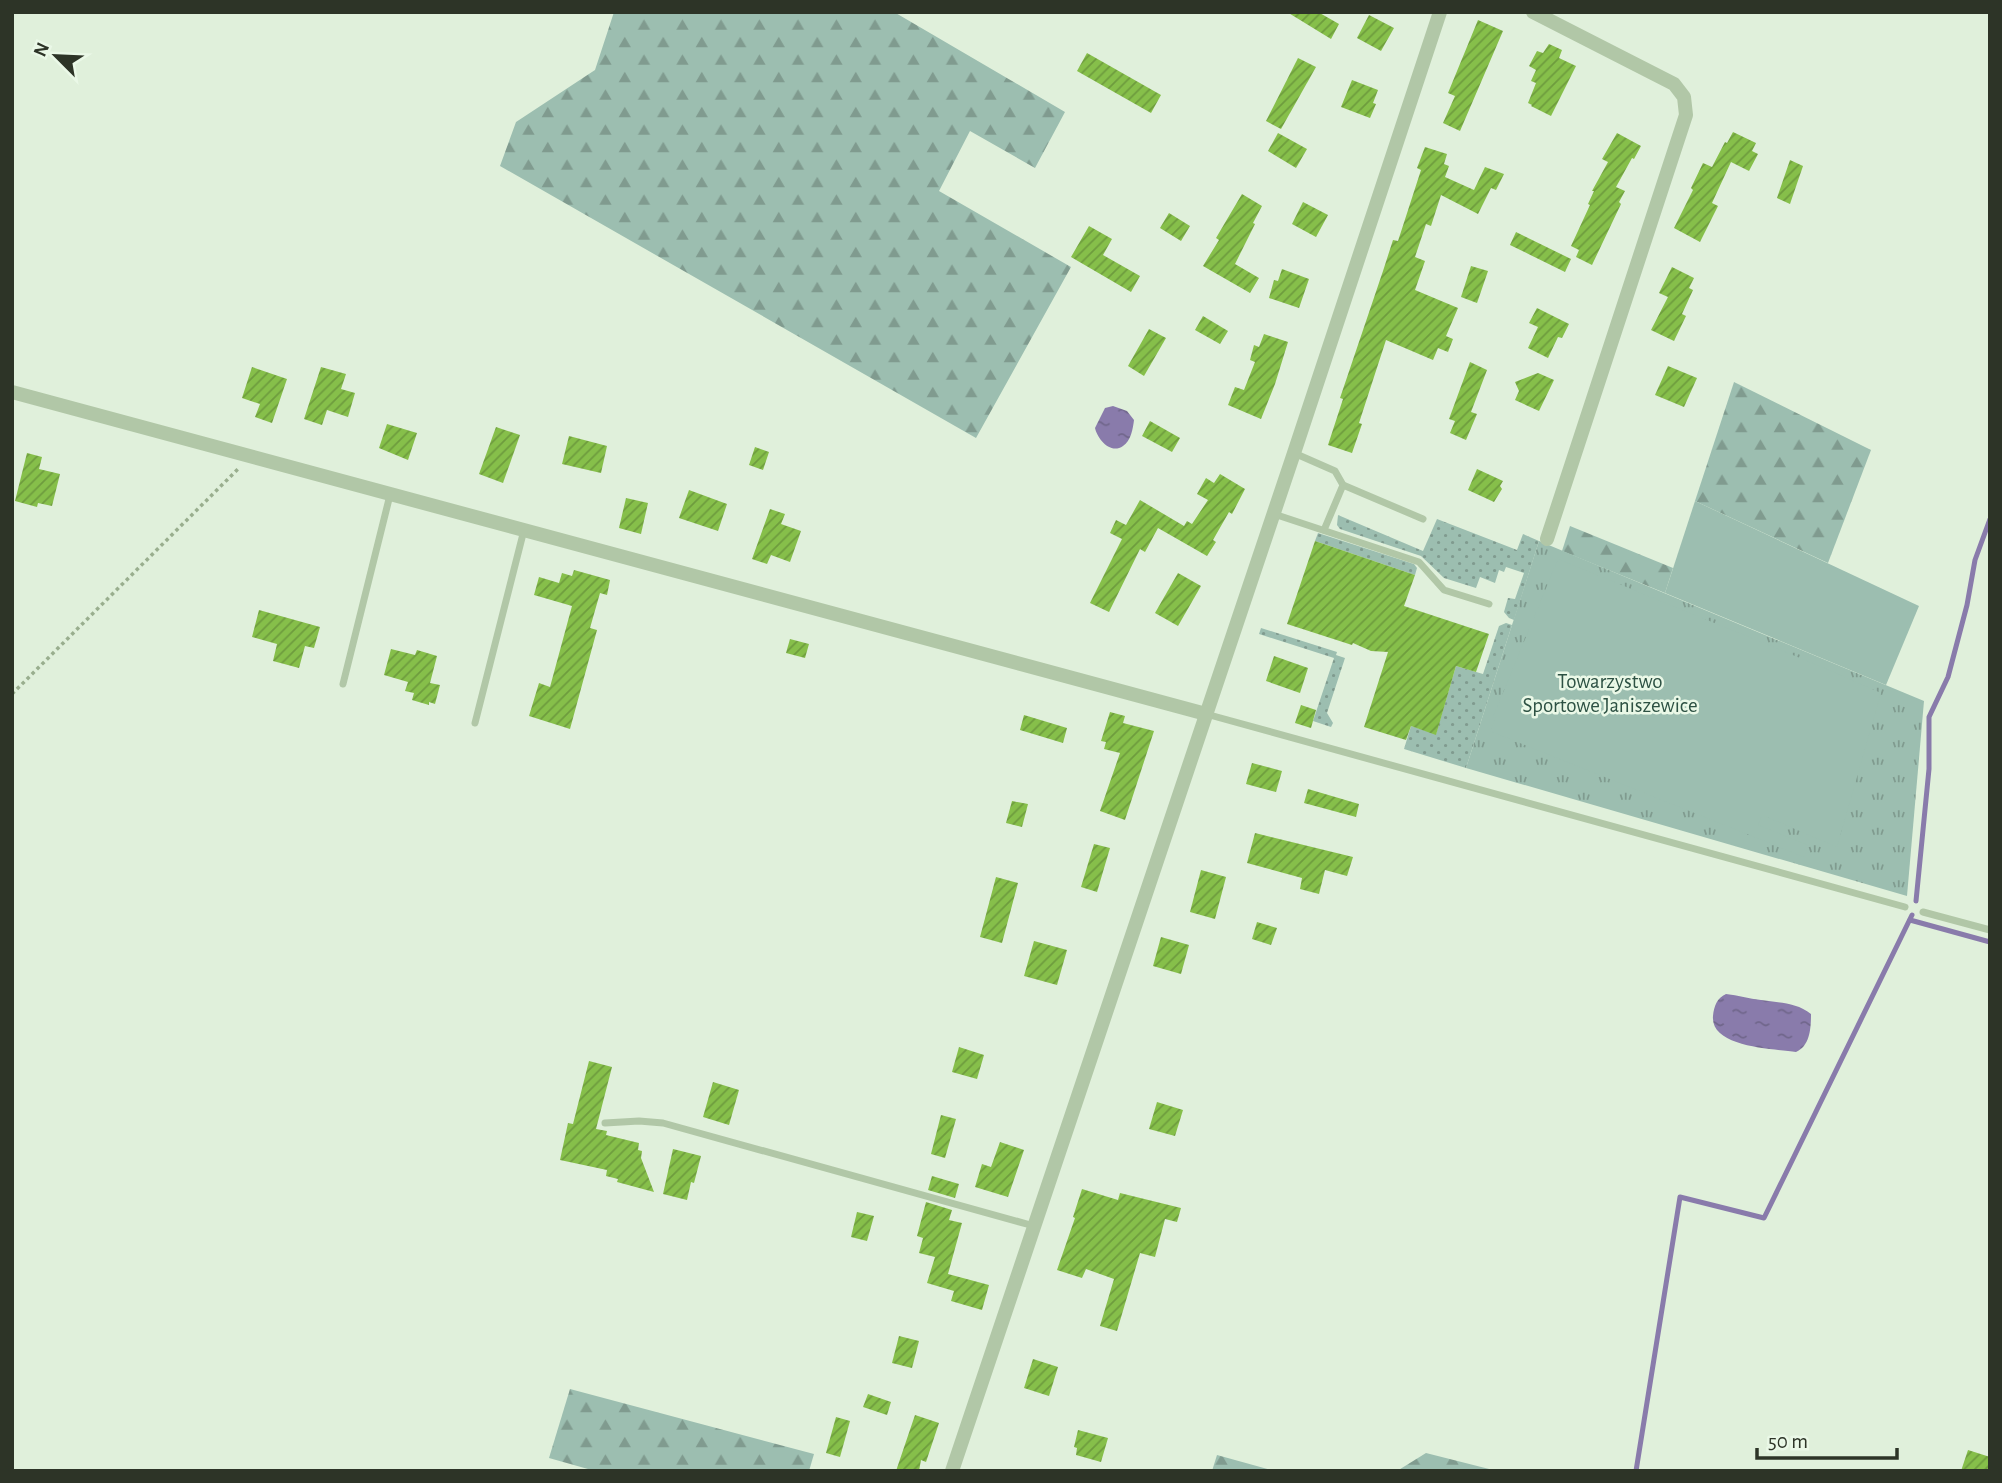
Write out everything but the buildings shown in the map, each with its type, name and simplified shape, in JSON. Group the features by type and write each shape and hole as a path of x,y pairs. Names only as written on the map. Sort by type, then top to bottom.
{"street":[{"path":"952,1471 1440,12"},
{"path":"1533,12 1674,84 1684,97 1686,115 1547,539"},
{"path":"12,392 1206,714"}],"lane":[{"path":"1294,453 1335,471 1343,485 1423,519"},
{"path":"1324,530 1343,485"},
{"path":"343,684 390,494"},
{"path":"1274,514 1419,562 1444,590 1489,604"},
{"path":"475,723 524,530"},
{"path":"1206,714 1905,907"},
{"path":"1923,912 1990,930"},
{"path":"605,1123 663,1123 1034,1226"}],"path":[{"path":"12,694 250,456"}],"green space":[{"path":"614,12 894,12 1065,112 1035,168 970,131 939,191 1071,267 976,438 500,166 516,122 595,70"},
{"path":"1734,382 1871,450 1828,563 1695,501"},
{"path":"1695,501 1919,606 1886,685 1665,593"},
{"path":"1338,515 1423,551 1437,519 1517,550 1523,534 1539,541 1514,620 1504,612 1508,598 1515,599 1524,573 1506,567 1504,572 1499,570 1495,583 1480,577 1476,588 1444,578 1421,556 1340,529 1337,525"},
{"path":"1570,526 1673,568 1665,593 1562,551"},
{"path":"1318,533 1414,564 1417,568 1415,575 1315,541"},
{"name":"Towarzystwo Sportowe Janiszewice","path":"1539,541 1924,701 1907,896 1466,768"},
{"name":"Towarzystwo Sportowe Janiszewice","path":"1558,559 1881,693 1837,847 1762,815 1758,825 1808,845 1804,857 1490,731 1496,718 1493,717"},
{"path":"1506,623 1512,625 1466,768 1404,749 1411,726 1436,734 1456,666 1483,674 1499,626"},
{"path":"1261,628 1337,652 1336,655 1345,658 1327,713 1333,723 1331,727 1313,721 1334,658 1259,634"},
{"path":"570,1389 814,1454 809,1471 595,1471 549,1458"},
{"path":"1426,1453 1497,1471 1397,1471"},
{"path":"1217,1455 1275,1471 1212,1471"}],"water":[{"path":"1113,406 1127,411 1134,420 1128,441 1118,448 1105,444 1095,428 1105,408"},
{"path":"1726,994 1787,1004 1805,1010 1811,1014 1811,1019 1809,1036 1804,1045 1796,1052 1774,1050 1732,1041 1722,1035 1715,1027 1713,1016 1716,1003"}],"waterway":[{"path":"1916,901 1929,769 1929,717 1948,677 1967,605 1975,560 1990,519"},
{"path":"1636,1471 1680,1197 1764,1218 1912,915"},
{"path":"1910,920 1990,942"}]}
